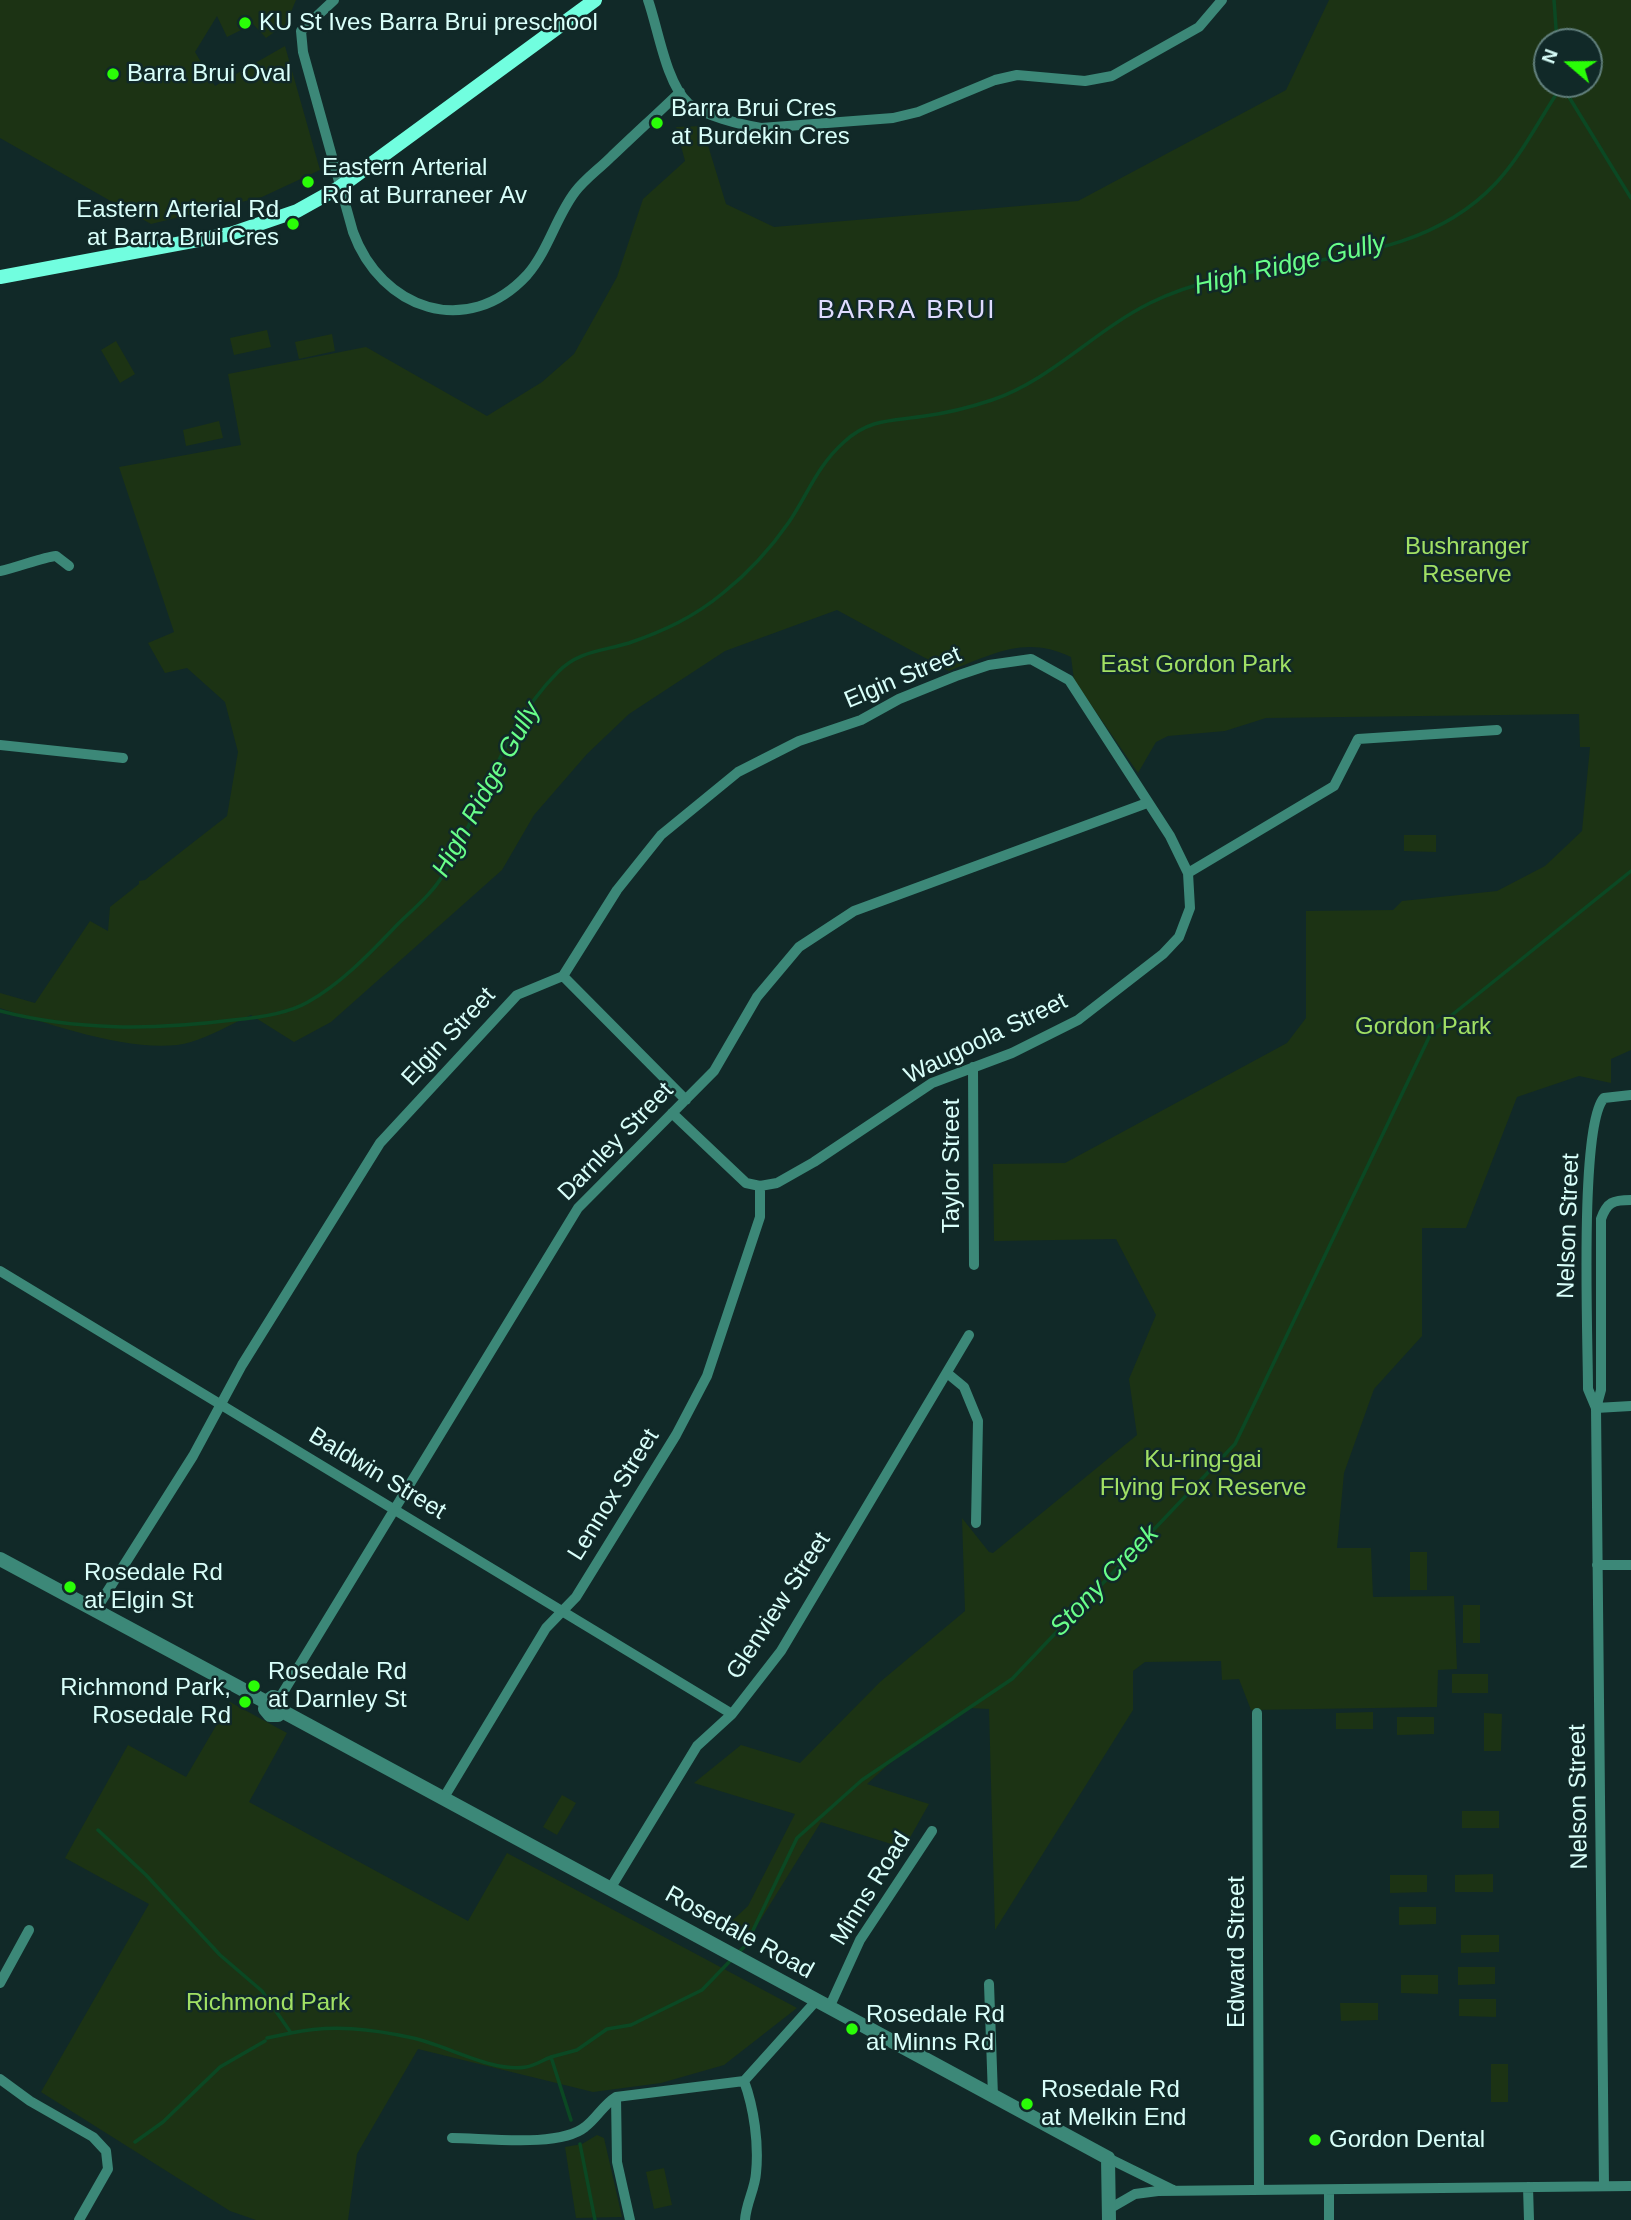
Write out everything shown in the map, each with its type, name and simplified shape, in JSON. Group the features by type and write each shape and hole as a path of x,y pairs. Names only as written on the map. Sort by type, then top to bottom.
{"main road":[{"path":"0,277 230,234 297,211 340,187 542,42 595,0"}],"street":[{"path":"334,0 301,31 303,52 362,256 386,285 413,302 440,309 484,303 501,296 527,274 575,192 680,92"},
{"path":"650,0 680,92 694,107 761,128 893,118 918,112 995,80 1017,75 1085,81 1112,76 1199,27 1222,0"},
{"path":"0,571 56,556 69,566"},
{"name":"Elgin Street","path":"95,1611 193,1456 242,1365 380,1143 517,995 563,976 617,890 661,835 738,772 799,741 861,720 899,699 956,676 989,665 1031,659 1069,680 1092,712 1147,803"},
{"path":"1147,803 1170,836 1188,873 1323,794 1339,777 1358,739 1497,730"},
{"path":"0,745 122,758"},
{"name":"Darnley Street","path":"276,1704 578,1208 714,1070 757,997 799,947 854,911 1147,803"},
{"name":"Waugoola Street","path":"760,1186 777,1183 814,1162 932,1083 1012,1053 1078,1020 1163,954 1179,937 1190,908 1188,873"},
{"path":"563,976 686,1100"},
{"name":"Taylor Street","path":"973,1067 974,1265"},
{"name":"Nelson Street","path":"1596,1408 1588,1389 1587,1204 1594,1114 1604,1098 1631,1095"},
{"path":"672,1113 746,1183 760,1186"},
{"name":"Lennox Street","path":"443,1799 546,1628 576,1597 668,1447 707,1376 760,1217 760,1186"},
{"name":"Nelson Street","path":"1604,2186 1596,1408 1601,1390 1601,1219 1605,1207 1614,1200 1631,1200"},
{"name":"Baldwin Street","path":"0,1271 732,1714"},
{"name":"Glenview Street","path":"610,1889 697,1746 732,1714 781,1651 969,1335"},
{"path":"947,1373 964,1387 978,1421 976,1523"},
{"path":"1596,1408 1631,1406"},
{"name":"Rosedale Road","path":"0,1559 276,1704 443,1799 1108,2158 1176,2192"},
{"path":"1597,1565 1631,1565"},
{"name":"Edward Street","path":"1257,1713 1259,2190"},
{"name":"Minns Road","path":"744,2081 823,2004 860,1940 932,1831"},
{"path":"0,1983 29,1930"},
{"path":"989,1984 993,2096"},
{"path":"0,2079 30,2101 93,2137 106,2151 108,2169 79,2220"},
{"path":"452,2138 563,2138 585,2127 604,2104 616,2097 744,2081 752,2102 757,2174 746,2206 745,2220"},
{"path":"616,2097 617,2162 630,2220"},
{"path":"1108,2158 1109,2214"},
{"name":"Rosedale Road","path":"1109,2214 1135,2194 1631,2186"},
{"path":"1528,2187 1529,2220"},
{"path":"1329,2190 1329,2220"}],"green space":[{"path":"0,0 296,0 286,24 266,38 253,24 227,37 217,16 195,52 215,86 285,46 320,170 262,197 151,224 0,138"},
{"path":"1329,0 1631,0 1631,1050 1611,1059 1611,1083 1579,1076 1517,1097 1466,1228 1422,1228 1422,1336 1374,1389 1344,1473 1337,1548 1371,1548 1373,1597 1454,1596 1457,1669 1438,1670 1437,1707 1251,1710 1239,1679 1222,1680 1221,1661 1145,1662 1133,1671 1133,1710 995,1930 989,1709 969,1708 900,1754 867,1784 929,1804 904,1848 821,1822 745,1945 721,1931 748,1906 795,1814 694,1783 741,1745 800,1763 880,1682 965,1611 962,1518 989,1552 993,1553 1137,1435 1129,1379 1156,1315 1116,1239 994,1241 993,1164 1065,1163 1287,1043 1306,1018 1306,911 1393,910 1402,901 1497,891 1545,866 1582,831 1590,747 1580,747 1579,714 1266,718 1225,731 1168,736 1156,742 1138,773 1074,680 1071,657 1054,651 1024,647 995,653 949,671 837,610 725,651 629,714 587,754 534,815 502,870 331,1022 294,1042 251,1015 191,1042 171,1046 122,1042 68,1030 0,1008 0,993 35,1003 90,921 108,931 110,907 139,884 139,881 145,880 227,816 238,752 225,702 187,668 165,673 148,643 174,632 119,467 241,445 228,374 366,347 487,416 542,382 574,354 617,277 643,199 685,161 676,127 702,126 726,204 774,227 1078,201 1286,90"},
{"path":"267,330 271,347 234,355 230,338"},
{"path":"332,334 335,351 299,359 295,342"},
{"path":"116,341 135,374 120,383 101,350"},
{"path":"219,421 223,438 186,446 183,430"},
{"path":"1404,835 1436,835 1436,852 1404,851"},
{"path":"1410,1552 1427,1552 1427,1590 1410,1590"},
{"path":"1463,1605 1480,1605 1480,1643 1463,1643"},
{"path":"1452,1674 1488,1674 1488,1693 1452,1693"},
{"name":"Richmond Park","path":"230,1702 287,1733 249,1802 468,1921 507,1853 797,2008 724,2065 661,2083 593,2092 418,2049 357,2154 348,2220 256,2220 230,2211 41,2092 149,1904 65,1858 128,1745 186,1777"},
{"path":"1373,1712 1373,1729 1336,1729 1336,1713"},
{"path":"1484,1713 1502,1714 1501,1751 1484,1751"},
{"path":"1397,1717 1434,1717 1434,1734 1397,1735"},
{"path":"562,1795 576,1803 557,1835 543,1827"},
{"path":"1462,1811 1499,1811 1499,1828 1462,1828"},
{"path":"1493,1874 1493,1892 1455,1892 1455,1875"},
{"path":"1390,1875 1427,1875 1427,1892 1390,1893"},
{"path":"1399,1907 1436,1907 1436,1924 1399,1925"},
{"path":"1461,1935 1499,1935 1499,1952 1461,1953"},
{"path":"1458,1967 1495,1967 1495,1984 1458,1985"},
{"path":"1401,1975 1438,1975 1438,1994 1401,1993"},
{"path":"1459,1999 1496,1999 1496,2017 1459,2016"},
{"path":"1340,2003 1378,2003 1378,2020 1341,2021"},
{"path":"1491,2064 1508,2064 1508,2102 1491,2102"},
{"path":"597,2135 604,2138 622,2217 576,2218 565,2147 582,2144"},
{"path":"664,2168 672,2205 654,2209 646,2172"}],"waterway":[{"path":"1554,0 1556,28"},
{"name":"High Ridge Gully","path":"0,1011 58,1022 145,1027 262,1017 291,1010 308,1002 355,967 422,902 438,882 457,850 522,718 558,672 582,656 629,643 666,628 690,616 723,593 750,569 775,541 827,461 854,434 882,422 959,410 1013,391 1053,368 1130,314 1193,286 1375,249 1419,235 1459,214 1495,184 1522,150 1554,98"},
{"path":"1570,98 1631,198"},
{"name":"Stony Creek","path":"739,1952 746,1945 797,1838 862,1780 1012,1679 1235,1444 1432,1031 1631,871"},
{"path":"98,1830 146,1875 220,1955 262,1991 291,2033 337,2028 382,2032 413,2038 484,2062 513,2068 529,2066 551,2057"},
{"name":"Stony Creek","path":"571,2120 551,2057 577,2050 607,2029 631,2025 702,1990 731,1960"},
{"path":"267,2038 291,2033"},
{"path":"135,2142 163,2122 220,2067 265,2041"},
{"name":"Stony Creek","path":"580,2144 595,2220"}],"place":[{"name":"KU St Ives Barra Brui preschool","path":"245,23"},
{"name":"Barra Brui Oval","path":"113,74"},
{"name":"Barra Brui Cres at Burdekin Cres","path":"657,123"},
{"name":"Eastern Arterial Rd at Burraneer Av","path":"308,182"},
{"name":"Eastern Arterial Rd at Barra Brui Cres","path":"293,224"},
{"name":"Rosedale Rd at Elgin St","path":"70,1587"},
{"name":"Rosedale Rd at Darnley St","path":"254,1686"},
{"name":"Richmond Park, Rosedale Rd","path":"245,1702"},
{"name":"Rosedale Rd at Minns Rd","path":"852,2029"},
{"name":"Rosedale Rd at Melkin End","path":"1027,2104"},
{"name":"Gordon Dental","path":"1315,2140"}],"district":[{"name":"BARRA BRUI","path":"907,311"}],"park label":[{"name":"Bushranger Reserve","path":"1467,561"},
{"name":"East Gordon Park","path":"1196,665"},
{"name":"Gordon Park","path":"1423,1027"},
{"name":"Ku-ring-gai Flying Fox Reserve","path":"1203,1474"}]}
